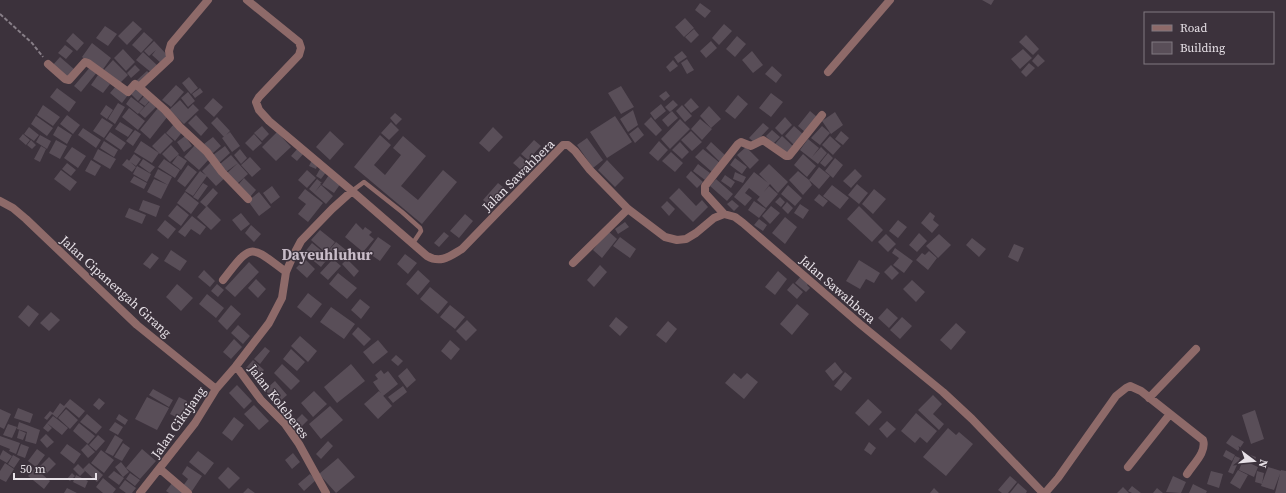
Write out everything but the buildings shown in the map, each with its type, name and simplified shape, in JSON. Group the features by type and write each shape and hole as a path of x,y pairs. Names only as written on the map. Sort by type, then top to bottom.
{"street":[{"path":"139,87 170,58 169,51 171,44 208,0"},
{"name":"Jalan Sawahbera","path":"247,0 299,42 301,48 299,55 259,96 256,102 259,110 269,121 427,256 439,260 446,259 462,249 562,145 568,145 628,209 665,237 677,240 686,239 714,218 724,214 735,217 860,324 943,392 972,419 1044,493"},
{"path":"828,72 890,0"},
{"path":"48,64 65,79 69,80 85,62 128,92 135,84 166,110 180,127 207,152 222,172 248,199"},
{"path":"724,214 705,194 705,186 738,144 741,142 751,146 764,140 786,156 789,156 822,115"},
{"path":"236,366 269,323 279,305 282,298 286,272 301,241 352,191"},
{"name":"Jalan Cipanengah Girang","path":"0,201 13,208 26,219 137,325 216,389"},
{"path":"573,264 628,209"},
{"path":"223,280 244,254 252,251 258,252 286,272"},
{"path":"1149,398 1196,349"},
{"name":"Jalan Cikujang","path":"141,493 195,423 216,389 236,366"},
{"name":"Jalan Koleberes","path":"236,366 261,400 285,424 299,444 326,493"},
{"path":"1044,493 1058,478 1116,396 1130,386 1141,391 1203,440 1205,445 1203,450 1187,474"},
{"path":"1128,467 1170,414"},
{"path":"160,469 188,493"}],"lane":[{"path":"352,191 364,182 402,212 420,228 420,231 413,243"}],"path":[{"path":"0,14 32,43 48,64"}],"district":[{"name":"Dayeuhluhur","path":"327,255"}]}
